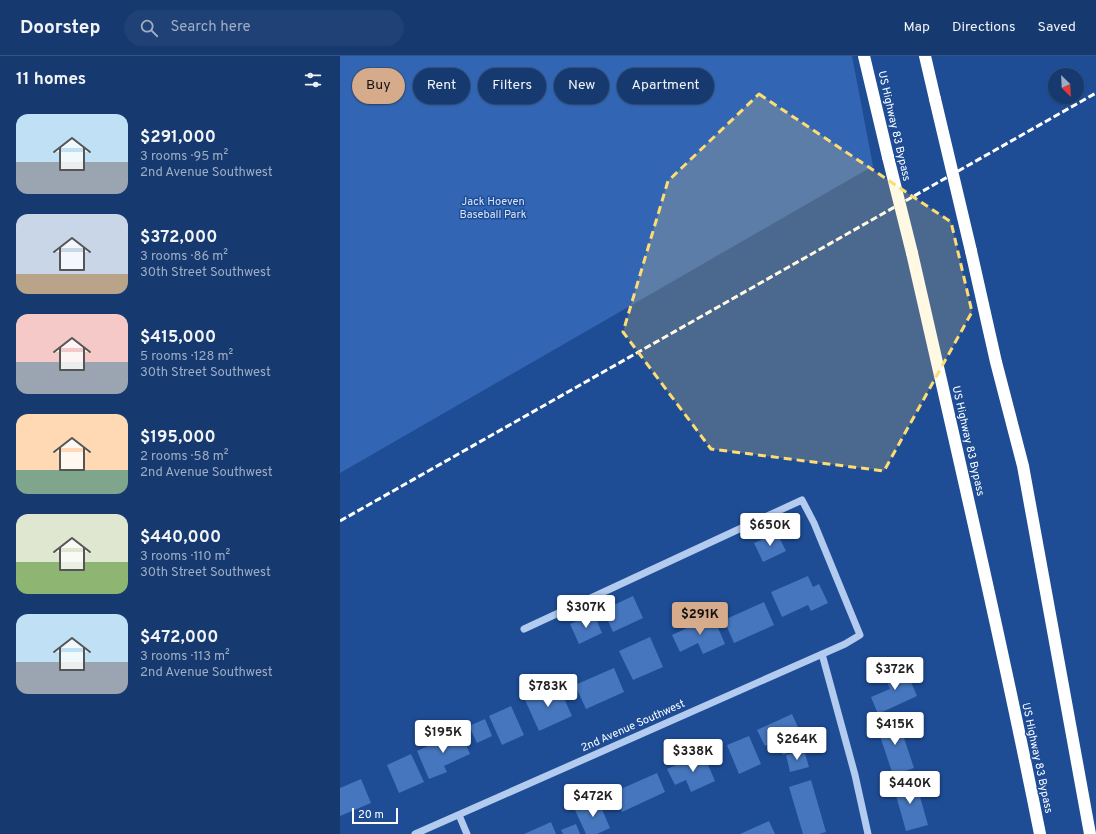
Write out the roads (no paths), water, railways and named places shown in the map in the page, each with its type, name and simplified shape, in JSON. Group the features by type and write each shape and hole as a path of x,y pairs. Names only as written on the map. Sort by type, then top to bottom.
{"highway":[{"name":"US Highway 83 Bypass","path":"864,56 912,253 969,501 1040,834"},
{"path":"925,56 996,362 1023,466 1090,834"}],"street":[{"name":"2nd Avenue Southwest","path":"415,834 845,644 860,635 814,523 802,500 524,629"},
{"path":"822,654 855,775 868,834"},
{"path":"459,815 467,834"}],"railway":[{"path":"340,521 1096,93"}],"park label":[{"name":"Jack Hoeven Baseball Park","path":"493,208"}]}
